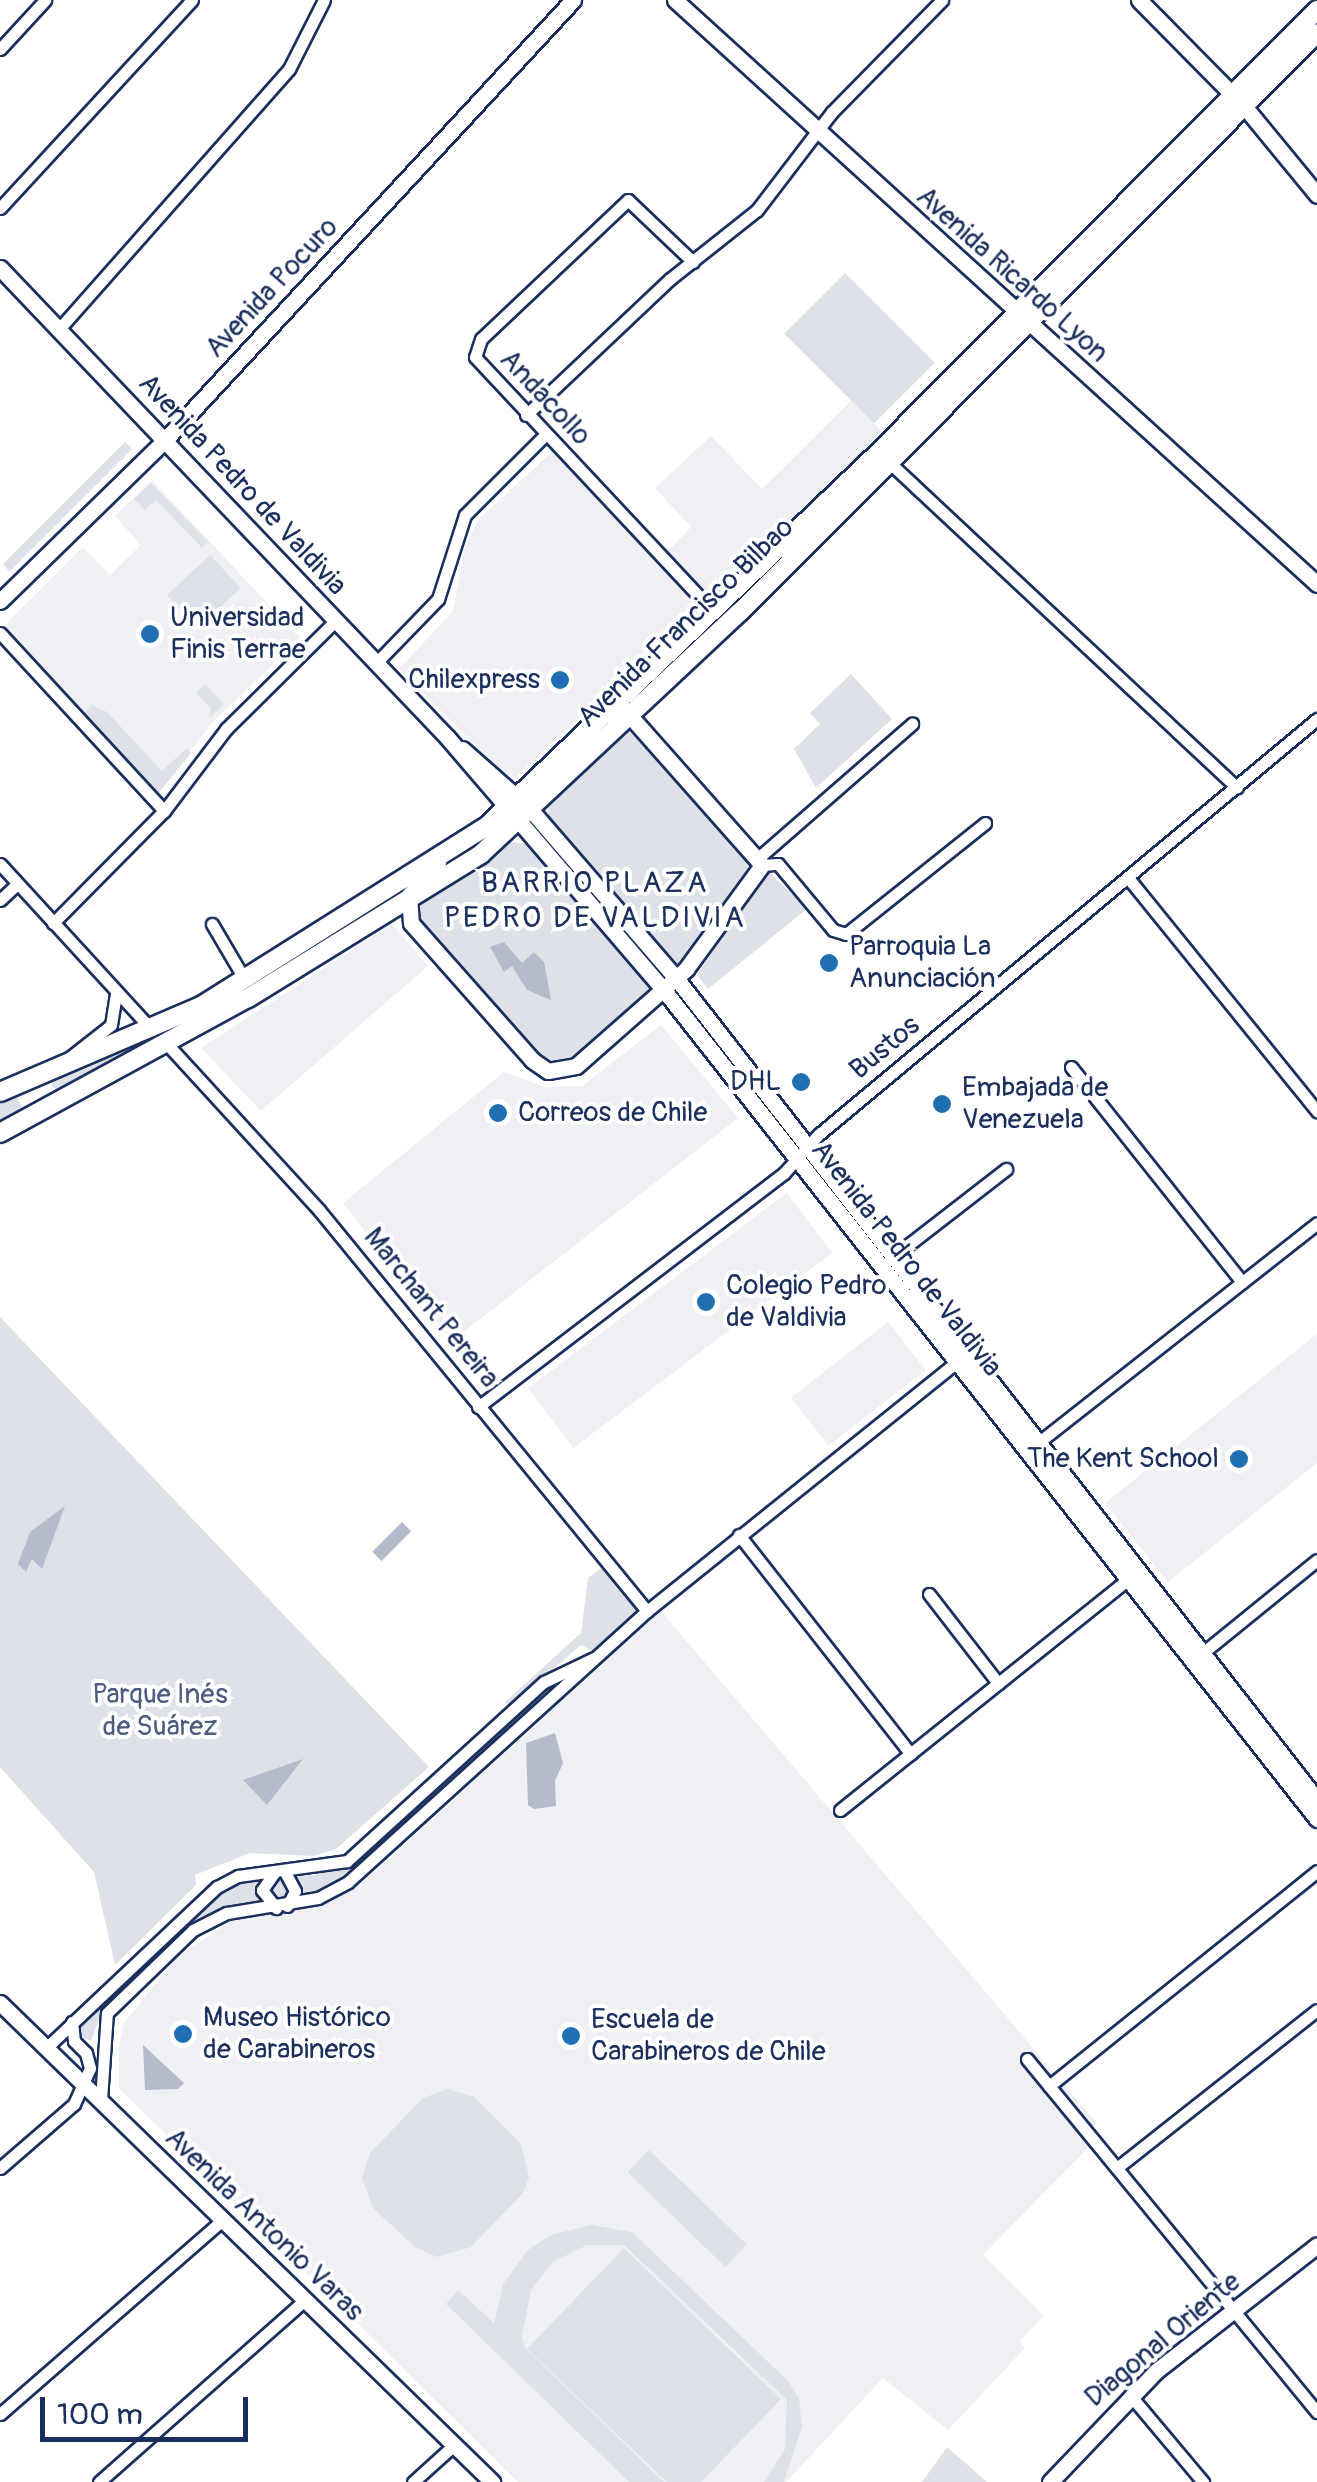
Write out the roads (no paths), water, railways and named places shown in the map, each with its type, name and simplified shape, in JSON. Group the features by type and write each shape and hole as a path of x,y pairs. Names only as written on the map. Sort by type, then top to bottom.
{"main road":[{"name":"Avenida Pocuro","path":"0,601 166,440 573,0"},
{"name":"Avenida Ricardo Lyon","path":"676,0 1317,584"},
{"path":"1139,0 1239,101 1317,196"},
{"name":"Avenida Francisco Bilbao","path":"1239,101 1317,10"},
{"name":"Avenida Francisco Bilbao","path":"624,709 714,612 1022,318 1239,101 1317,33"},
{"name":"Avenida Pedro de Valdivia","path":"0,268 375,664 447,737 524,802 670,984 808,1146 956,1363 1290,1791 1317,1819"},
{"name":"Avenida Francisco Bilbao","path":"0,1133 168,1044 406,903 510,816 890,463 1022,318"},
{"path":"444,856 406,903 411,923 548,1070 576,1066 670,984 760,862 624,709"},
{"name":"Avenida Pedro de Valdivia","path":"447,737 510,816 670,984 796,1160 970,1352 1204,1651 1311,1774 1317,1800"},
{"name":"Avenida Francisco Bilbao","path":"5,1088 46,1068 152,1030 245,980 510,816"},
{"path":"46,1068 46,1084 58,1100"},
{"path":"5,1088 24,1098 28,1116"},
{"path":"1290,1791 1311,1774"},
{"name":"Avenida Antonio Varas","path":"0,2004 492,2482"},
{"name":"Diagonal Oriente","path":"1050,2482 1130,2395 1317,2244"}],"street":[{"path":"0,49 45,0"},
{"path":"0,208 192,0"},
{"path":"59,330 288,69 324,0"},
{"path":"526,415 693,262 757,210 818,132 942,0"},
{"name":"Andacollo","path":"693,262 638,204 621,204 478,342 479,364 714,612"},
{"path":"375,664 438,599 466,516 544,436"},
{"path":"890,463 1237,788"},
{"path":"53,922 164,811 226,728 336,622"},
{"path":"0,633 164,811"},
{"name":"Bustos","path":"478,1407 796,1160 1317,718"},
{"path":"760,862 912,724"},
{"path":"760,862 778,864 833,930 846,934 985,823"},
{"path":"0,864 152,1030"},
{"path":"1129,879 1317,1111"},
{"path":"0,900 18,884"},
{"path":"212,924 245,980"},
{"path":"68,1060 111,1025 116,995"},
{"name":"Marchant Pereira","path":"168,1044 331,1224 647,1611"},
{"path":"1072,1067 1242,1282"},
{"path":"1304,1095 1317,1084"},
{"path":"887,1261 1006,1170"},
{"path":"1026,1452 1317,1223"},
{"path":"100,2100 100,2050 106,2013 193,1930 227,1914 282,1907 331,1894 647,1611 970,1352"},
{"path":"738,1536 911,1754"},
{"path":"1204,1651 1317,1560"},
{"path":"840,1810 1140,1569"},
{"path":"929,1594 998,1684"},
{"path":"46,2048 217,1887 352,1858 548,1678 594,1658"},
{"path":"1049,2086 1317,1871"},
{"path":"280,1872 262,1890 282,1907"},
{"path":"280,1872 295,1892 282,1907"},
{"path":"1118,2168 1317,2010"},
{"path":"0,2168 74,2104 85,2086 86,2053 74,2041 72,2022"},
{"path":"86,2053 100,2050"},
{"path":"1027,2059 1317,2412"},
{"path":"0,2414 222,2220"},
{"path":"99,2482 305,2300"},
{"path":"1130,2395 1203,2482"},
{"path":"413,2482 454,2444"}],"water":[{"path":"504,942 522,963 534,952 544,962 551,1000 527,990 512,966 504,972 490,947"},
{"path":"65,1506 42,1569 32,1559 26,1572 18,1564 30,1532"},
{"path":"402,1522 411,1531 381,1561 372,1552"},
{"path":"555,1733 563,1763 555,1781 556,1806 534,1809 528,1805 526,1743"},
{"path":"303,1759 267,1805 243,1780"},
{"path":"143,2045 184,2083 178,2089 145,2090"}],"place":[{"name":"Universidad Finis Terrae","path":"150,634"},
{"name":"Chilexpress","path":"560,680"},
{"name":"Parroquia La Anunciación","path":"829,963"},
{"name":"DHL","path":"801,1082"},
{"name":"Embajada de Venezuela","path":"942,1104"},
{"name":"Correos de Chile","path":"498,1113"},
{"name":"Colegio Pedro de Valdivia","path":"706,1302"},
{"name":"The Kent School","path":"1239,1459"},
{"name":"Museo Histórico de Carabineros","path":"183,2034"},
{"name":"Escuela de Carabineros de Chile","path":"571,2036"}],"district":[{"name":"BARRIO PLAZA PEDRO DE VALDIVIA","path":"595,900"}],"park label":[{"name":"Parque Inés de Suárez","path":"160,1711"}]}
